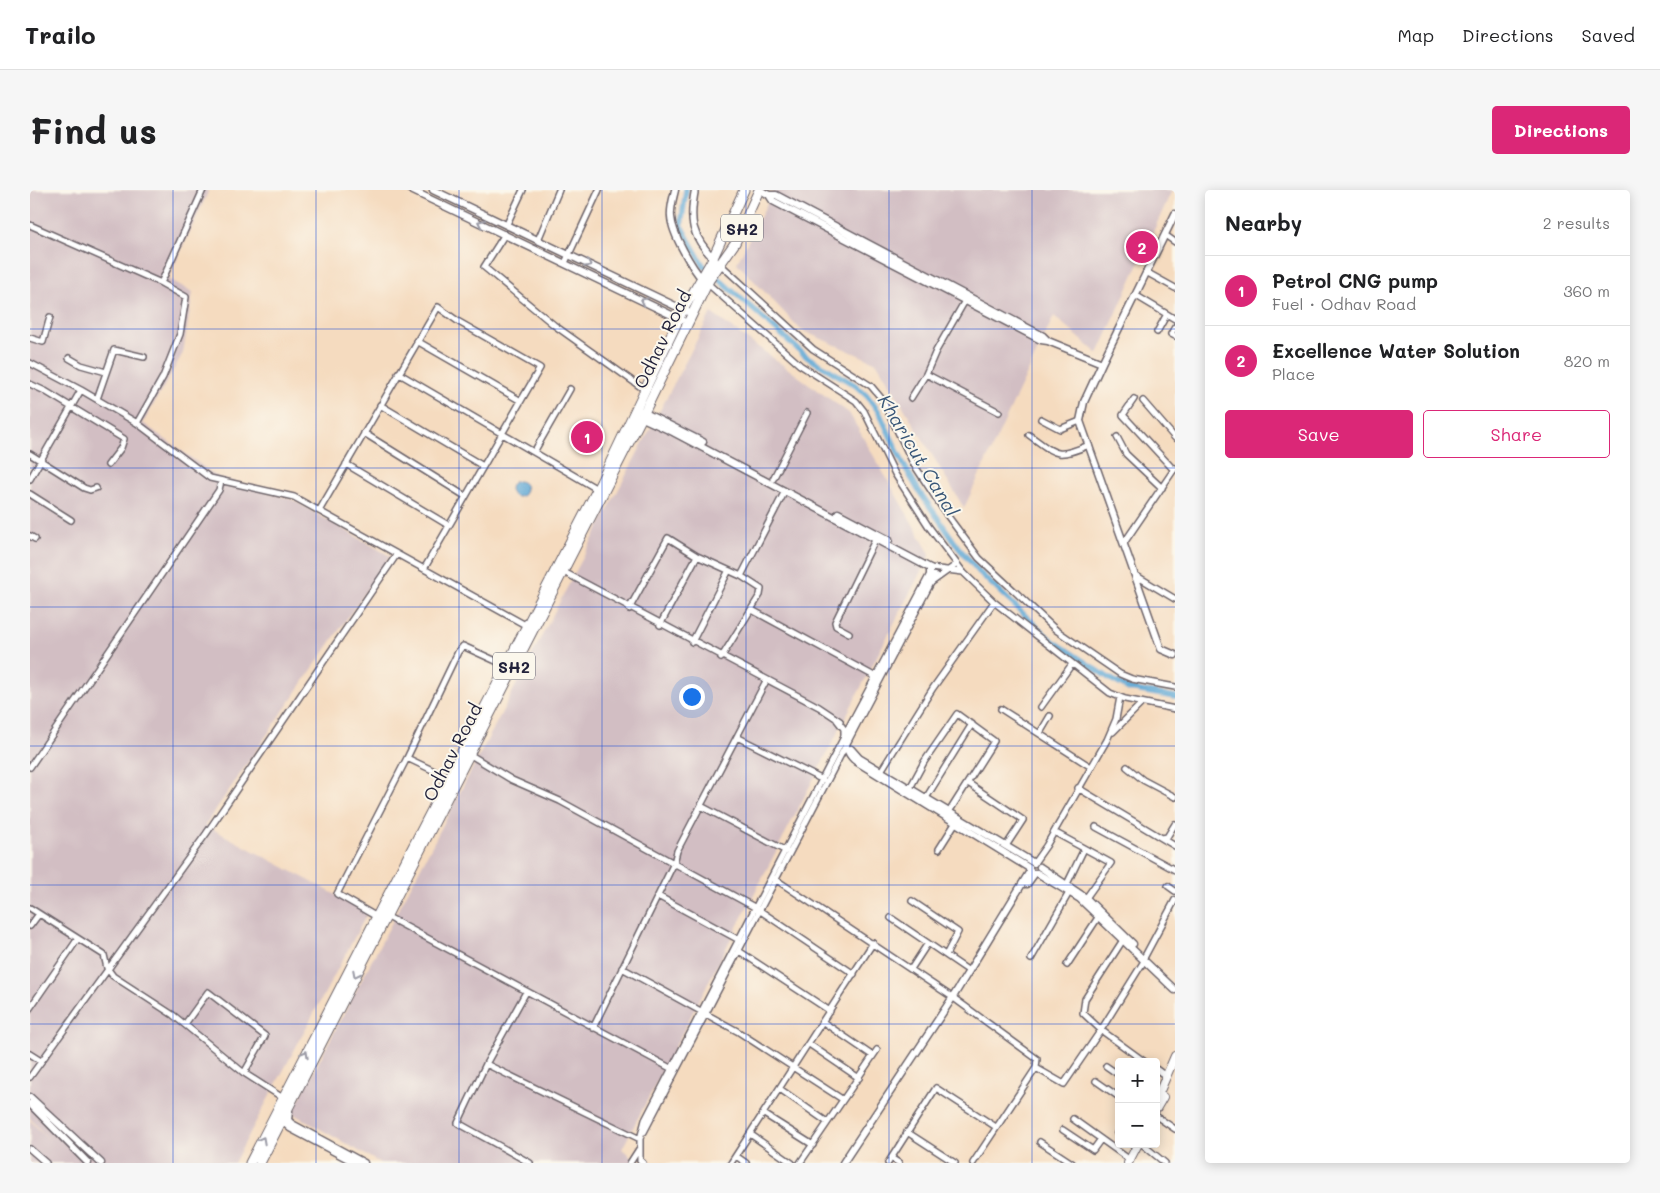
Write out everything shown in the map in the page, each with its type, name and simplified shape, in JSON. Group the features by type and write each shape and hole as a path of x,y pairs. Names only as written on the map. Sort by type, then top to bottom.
{"main road":[{"name":"SH2","path":"706,280 715,263 744,190"},
{"name":"SH2","path":"715,263 735,243 759,190"},
{"name":"Odhav Road","path":"560,570 597,489 640,413 646,390 706,280"},
{"name":"Odhav Road","path":"381,916 469,754 640,413 685,316"},
{"name":"Odhav Road","path":"287,1100 449,778 507,666 531,628"},
{"path":"1160,1092 1175,1056"},
{"path":"1159,1103 1175,1067"},
{"name":"SH2","path":"263,1162 278,1119 287,1100"},
{"name":"SH2","path":"250,1163 278,1119"},
{"path":"1126,1161 1131,1148"},
{"path":"1126,1161 1137,1148"}],"street":[{"path":"161,283 203,190"},
{"path":"412,190 422,192 428,198 565,263 685,316"},
{"path":"428,198 433,190 569,254 685,316"},
{"path":"507,224 523,190"},
{"path":"538,240 559,190"},
{"path":"565,263 599,190"},
{"path":"675,190 671,218 674,229 706,280 800,365 856,401 864,411 895,474 964,572 994,602 1110,692 1142,703 1175,709"},
{"path":"695,190 690,215 692,226 715,263 813,349 871,386 882,399 913,463 946,515 979,558 1056,630 1120,674 1132,679 1175,688"},
{"path":"759,190 776,196 966,299 1043,336 1048,341 1102,363"},
{"path":"1175,214 1084,402 1080,421 1161,649 1175,654"},
{"path":"30,225 186,296 180,334 163,377 137,422"},
{"path":"505,234 484,267 554,325 646,390"},
{"path":"1165,235 1175,242"},
{"path":"1146,272 1175,288"},
{"path":"1135,295 1175,319"},
{"path":"911,398 966,299"},
{"path":"319,511 416,341 438,307 459,322 540,368 424,569"},
{"path":"1157,332 1166,314"},
{"path":"30,338 43,342 50,317"},
{"path":"1175,327 1171,334 1175,336"},
{"path":"416,341 521,401"},
{"path":"97,399 112,353 116,349 144,357"},
{"path":"69,358 81,365 106,372"},
{"path":"30,363 137,422 210,478 294,496 531,628"},
{"path":"398,374 597,489"},
{"path":"926,374 999,412"},
{"path":"30,384 124,439 108,465"},
{"path":"534,452 570,389"},
{"path":"30,479 81,390"},
{"path":"1124,543 1174,469 1123,415 1134,399"},
{"path":"1142,401 1175,438"},
{"path":"380,406 483,466"},
{"path":"640,413 931,568 964,572"},
{"path":"640,413 886,538 931,568"},
{"path":"772,479 807,413"},
{"path":"1041,419 1060,429 1080,421"},
{"path":"364,433 465,496"},
{"path":"1029,434 1059,454 1066,455 1089,445"},
{"path":"1117,438 1126,454 1162,488"},
{"path":"30,454 84,488 90,490 96,488"},
{"path":"346,464 448,525"},
{"path":"30,767 219,490 221,481"},
{"path":"741,576 785,490"},
{"path":"30,494 71,520"},
{"path":"629,609 668,538 697,556 728,572 741,576 761,589 752,610 721,658"},
{"path":"849,633 836,626 834,622 876,538"},
{"path":"30,1076 206,834 397,554"},
{"path":"660,625 697,556"},
{"path":"643,1163 640,1160 640,1139 648,1121 742,942 876,677 929,582 957,564"},
{"path":"774,878 823,780 929,582 931,568"},
{"path":"560,570 837,720 844,729 853,756 956,822 1035,868 1070,891 1144,958"},
{"path":"692,642 728,572"},
{"path":"1135,575 1175,599"},
{"path":"881,771 933,688 994,602"},
{"path":"752,610 876,677"},
{"path":"507,666 462,647 337,894 674,1070"},
{"path":"1041,707 1072,664"},
{"path":"593,1028 674,863 677,851 766,681"},
{"path":"847,1163 954,998 1035,868 1106,740 1116,719 1120,697"},
{"path":"1106,740 1120,722 1142,703"},
{"path":"1001,709 1090,767"},
{"path":"910,788 924,762 956,714 994,741 949,812"},
{"path":"1040,733 1050,716"},
{"path":"926,798 972,724"},
{"path":"737,737 823,780"},
{"path":"839,753 853,756 881,771 1006,846 1035,868 1067,884 1086,898 1175,988"},
{"path":"469,754 512,780 560,801 758,910 854,974"},
{"path":"407,758 449,778"},
{"path":"1127,767 1143,780 1175,797"},
{"path":"968,783 1023,820 1006,846"},
{"path":"1078,788 1175,846"},
{"path":"701,806 786,851"},
{"path":"939,849 956,822"},
{"path":"1162,838 1167,837 1175,824"},
{"path":"1096,827 1175,870"},
{"path":"1054,832 1111,863 1086,898"},
{"path":"1067,884 1084,848"},
{"path":"843,1163 954,998 1035,868"},
{"path":"774,878 954,998 1032,1052 1037,1059 1036,1068 972,1163"},
{"path":"1168,886 1175,891"},
{"path":"1031,959 1070,891"},
{"path":"658,896 742,942"},
{"path":"1036,1068 1064,1084 1101,1030 1144,958 1175,900"},
{"path":"912,901 958,932 946,956"},
{"path":"30,908 77,940 104,955 107,968 128,986 184,1024 244,1073 287,1100 288,1120 291,1126 364,1163"},
{"path":"30,926 39,914"},
{"path":"1067,965 1099,916"},
{"path":"891,918 969,972"},
{"path":"30,1008 77,940"},
{"path":"1123,940 1085,999 1083,1012 1101,1030 1140,1058"},
{"path":"704,1014 739,951 742,942"},
{"path":"731,1163 795,1067 873,943"},
{"path":"911,969 928,943"},
{"path":"739,951 830,1011"},
{"path":"622,968 704,1014 738,1030 842,1099"},
{"path":"184,1024 208,992 265,1036 244,1073"},
{"path":"526,992 486,1064 458,1123 530,1163"},
{"path":"823,1022 873,1056"},
{"path":"809,1044 859,1078"},
{"path":"800,1163 877,1050"},
{"path":"30,1054 41,1061"},
{"path":"486,1064 640,1139"},
{"path":"1106,1066 1115,1072"},
{"path":"1160,1073 1167,1077"},
{"path":"1096,1081 1115,1094"},
{"path":"900,1163 890,1160 936,1088 996,1127"},
{"path":"780,1089 828,1122"},
{"path":"30,1097 89,1161"},
{"path":"30,1104 89,1161 101,1163"},
{"path":"764,1114 813,1145"},
{"path":"278,1119 356,1163"},
{"path":"1073,1119 1101,1139 1126,1161"},
{"path":"1160,1119 1175,1129"},
{"path":"1062,1130 1093,1150 1101,1139"},
{"path":"907,1132 955,1163"},
{"path":"750,1134 792,1163"},
{"path":"1040,1142 1072,1163"},
{"path":"1145,1148 1165,1163"},
{"path":"30,1149 46,1163"},
{"path":"630,1163 639,1149"},
{"path":"736,1156 746,1163"}],"shaded area":[{"path":"30,190 209,190 168,279 193,292 183,353 143,423 216,476 293,500 390,556 205,825 368,912 234,1163 30,1163 30,1120 50,1141 30,1118"},
{"path":"774,190 1172,190 1098,354 1054,316 964,508 877,363 801,330 737,263"},
{"path":"711,313 849,413 930,554 622,1149 639,1163 380,1163 292,1113"}],"water":[{"path":"515,481 521,481 526,486 524,495 515,497 510,492 510,486"}],"waterway":[{"name":"Kharicut Canal","path":"686,190 681,226 703,265 807,357 855,385 868,397 879,412 905,467 919,491 958,547 980,573 1050,639 1109,678 1129,689 1175,697"}],"place":[{"name":"Excellence Water Solution","path":"1142,247"},
{"name":"Petrol CNG pump","path":"587,437"}]}
